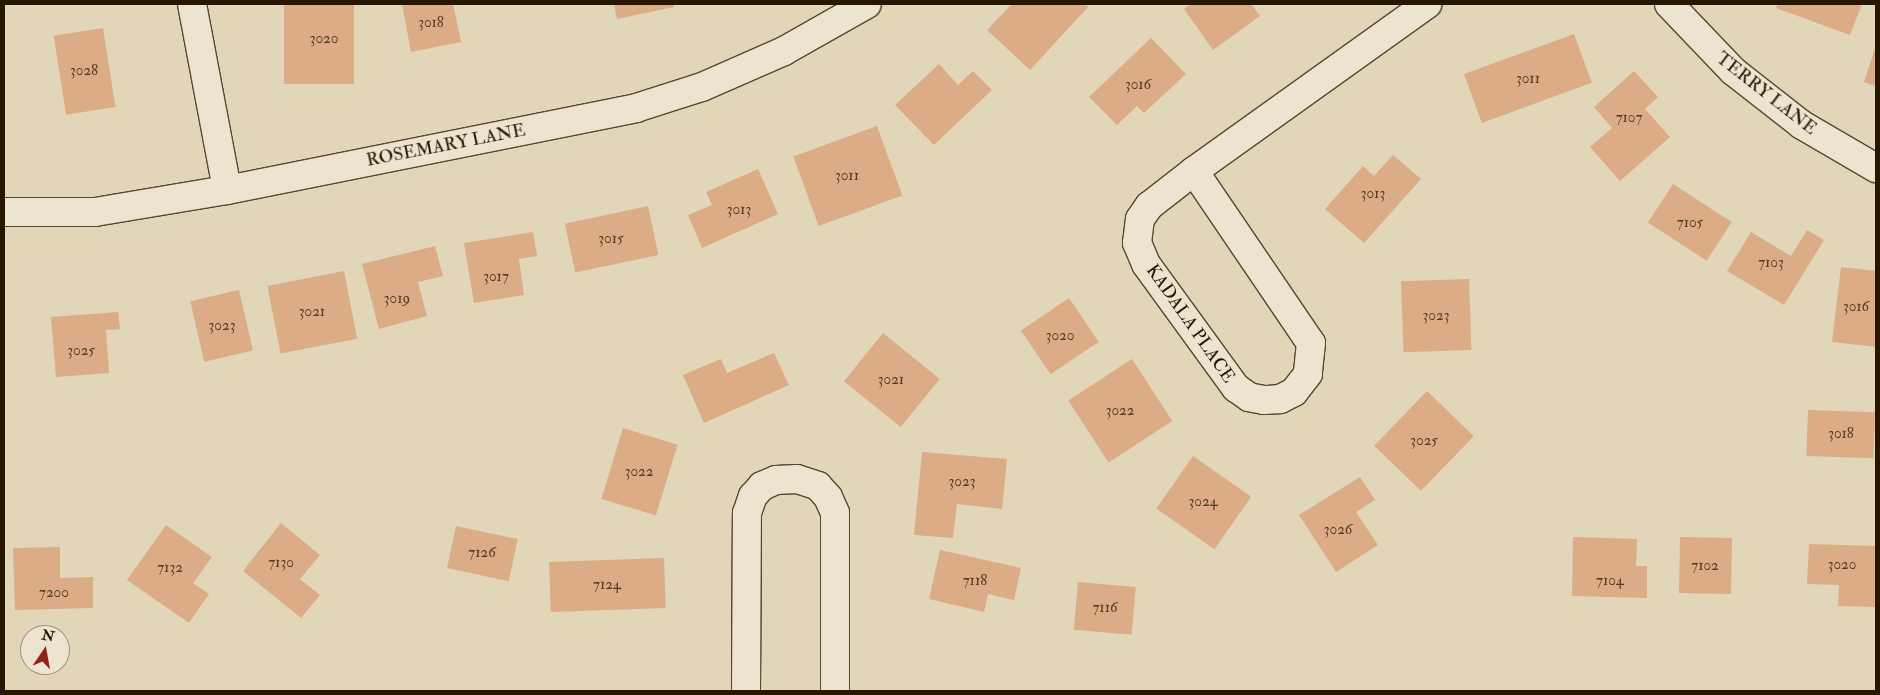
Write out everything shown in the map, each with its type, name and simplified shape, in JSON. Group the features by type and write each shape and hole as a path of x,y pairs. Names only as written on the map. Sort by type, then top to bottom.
{"street":[{"path":"192,4 227,190"},
{"name":"ROSEMARY LANE","path":"4,212 95,212 227,190 636,108 702,87 784,51 867,4"},
{"name":"KADALA PLACE","path":"1194,171 1311,343 1308,374 1294,392 1280,398 1264,400 1249,397 1236,388 1146,264 1137,242 1140,219 1149,206 1194,171 1426,4"},
{"name":"TERRY LANE","path":"1669,4 1733,71 1802,125 1876,168"},
{"path":"746,691 747,512 753,496 762,486 776,480 797,479 818,486 828,498 835,513 835,691"}],"building":[{"path":"284,4 354,4 354,84 284,84"},
{"path":"402,4 453,4 461,42 411,52"},
{"path":"614,4 673,4 674,7 617,19"},
{"path":"1012,4 1084,4 1088,7 1030,70 987,30"},
{"path":"1191,4 1251,4 1260,16 1213,50 1184,9"},
{"path":"1778,4 1862,4 1850,35 1776,8"},
{"path":"103,28 116,107 66,115 54,36"},
{"path":"1574,34 1592,83 1482,123 1464,74"},
{"path":"1151,38 1186,74 1144,113 1137,106 1117,125 1089,97"},
{"path":"1876,45 1876,86 1864,82"},
{"path":"939,64 958,85 973,71 992,90 934,145 895,105"},
{"path":"1634,71 1658,97 1645,109 1670,137 1620,181 1590,147 1612,128 1594,107"},
{"path":"877,126 902,196 819,226 793,156"},
{"path":"1393,155 1421,179 1364,243 1325,209 1363,166 1374,176"},
{"path":"758,169 778,214 702,248 688,215 712,205 706,192"},
{"path":"1673,184 1732,222 1707,261 1648,223"},
{"path":"648,206 658,255 575,273 565,224"},
{"path":"1807,230 1824,240 1784,305 1727,271 1751,232 1791,256"},
{"path":"533,232 537,256 519,259 524,295 474,303 464,243"},
{"path":"435,246 443,276 418,282 427,316 379,329 362,264"},
{"path":"1841,267 1876,271 1876,347 1832,342"},
{"path":"344,271 357,339 281,354 267,286"},
{"path":"1469,279 1471,350 1404,352 1401,281"},
{"path":"239,290 253,350 204,362 190,301"},
{"path":"1069,298 1099,342 1051,374 1021,330"},
{"path":"118,312 120,329 106,330 109,373 56,377 51,317"},
{"path":"883,333 940,379 901,427 844,381"},
{"path":"774,353 789,385 704,423 683,375 721,359 727,373"},
{"path":"1132,359 1172,421 1109,462 1068,400"},
{"path":"1427,391 1474,436 1421,491 1374,446"},
{"path":"1808,410 1875,412 1873,458 1806,456"},
{"path":"623,428 678,445 656,515 601,499"},
{"path":"922,452 1007,459 1002,509 957,504 953,538 914,535"},
{"path":"1193,456 1251,497 1214,549 1156,508"},
{"path":"1360,477 1375,500 1356,512 1378,545 1336,572 1299,515"},
{"path":"281,523 320,555 300,579 320,595 301,618 243,571"},
{"path":"166,525 212,557 193,583 209,594 189,623 127,580"},
{"path":"456,526 518,539 509,581 447,568"},
{"path":"1573,537 1637,539 1636,566 1647,566 1647,598 1572,596"},
{"path":"1680,537 1732,538 1731,594 1679,593"},
{"path":"1809,544 1876,546 1876,607 1838,606 1839,585 1807,584"},
{"path":"60,547 60,578 93,577 93,608 15,610 13,548"},
{"path":"940,550 1021,568 1014,600 988,594 984,612 929,599"},
{"path":"664,558 666,608 551,612 549,562"},
{"path":"1078,582 1136,587 1132,635 1074,630"}]}
